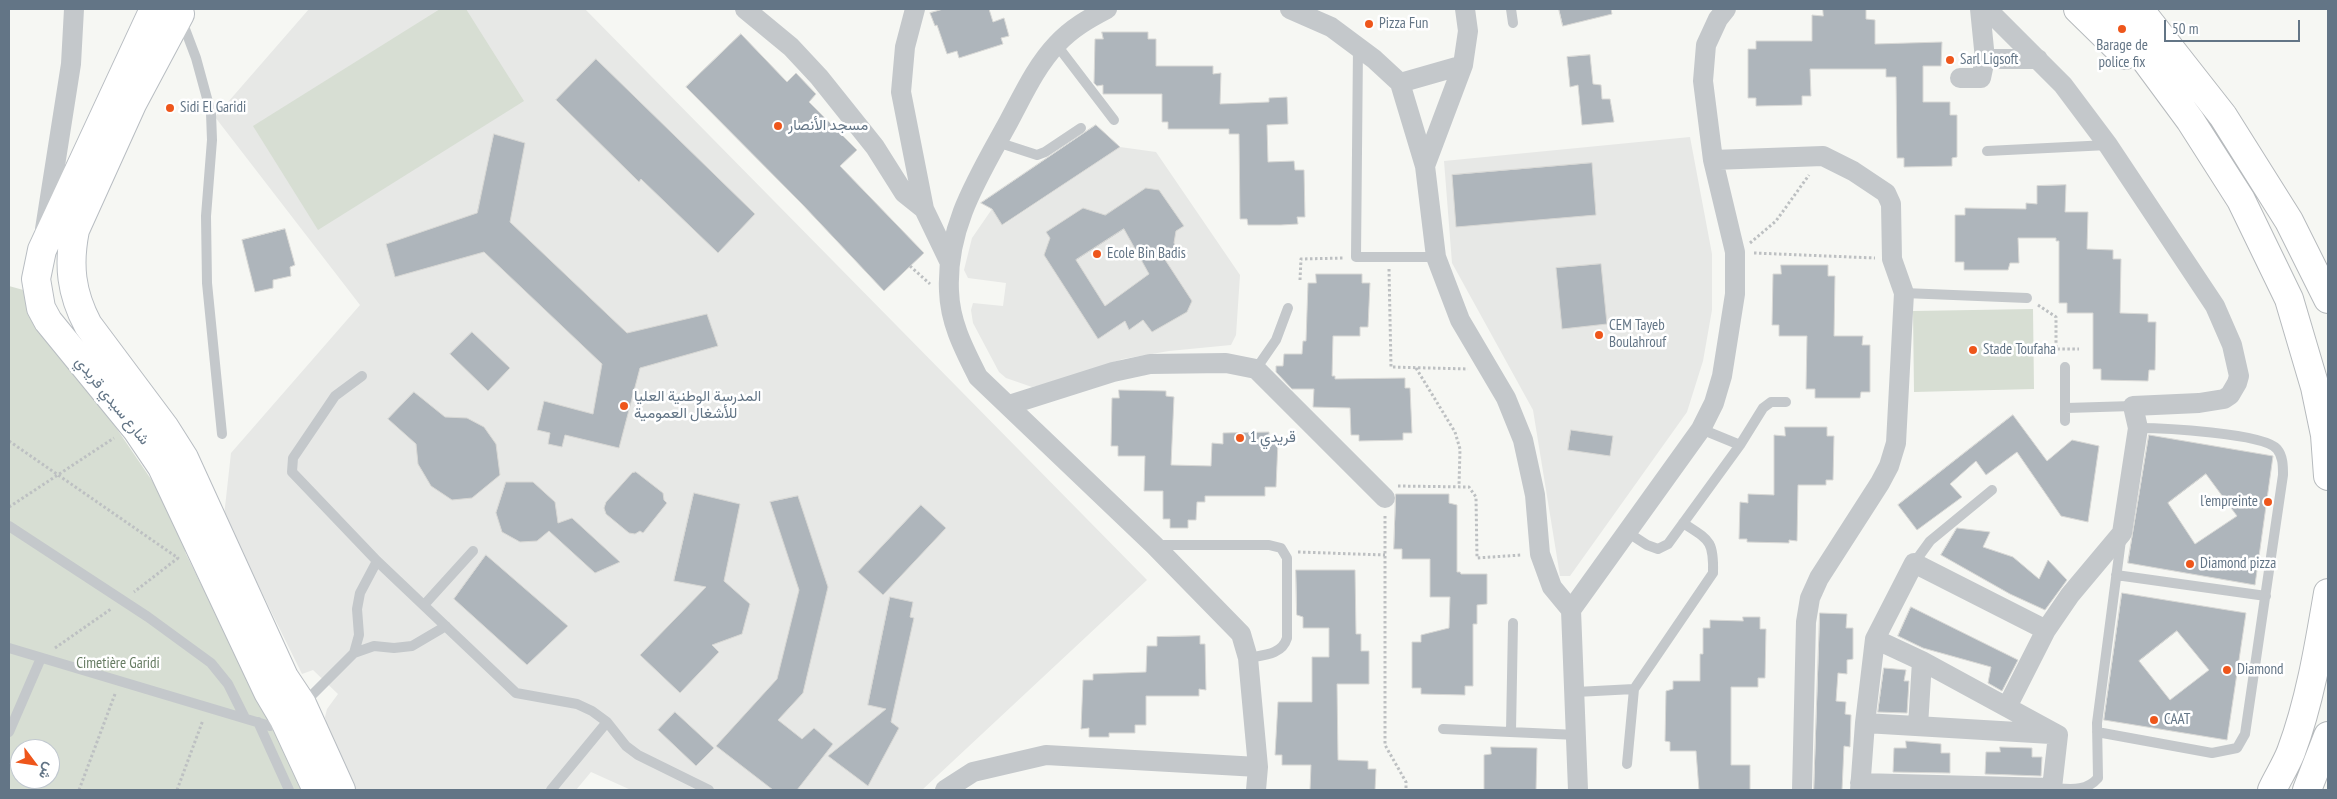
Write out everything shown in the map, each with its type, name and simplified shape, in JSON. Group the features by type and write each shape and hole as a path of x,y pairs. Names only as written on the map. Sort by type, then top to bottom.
{"main road":[{"path":"2078,9 2190,120"},
{"path":"2103,9 2123,15 2223,116 2289,221 2328,299"},
{"name":"شارع سيدي قريدي","path":"175,12 42,250 36,279 42,308 48,320 137,430 162,467 268,692 340,790"},
{"name":"شارع سيدي قريدي","path":"175,12 78,221 71,249 70,269 73,289 88,325 180,450 284,677 286,714 318,790"},
{"path":"2123,15 2242,200 2289,299 2319,406 2325,435 2328,476"},
{"path":"2272,790 2291,753 2305,706 2328,593"},
{"path":"2307,790 2328,736"},
{"path":"2262,790 2291,753"},
{"path":"2315,790 2328,770"}],"street":[{"path":"42,250 71,64 74,9"},
{"path":"745,9 791,47 819,77 875,147 904,193 924,209"},
{"path":"915,9 905,47 901,92 924,209 950,262"},
{"path":"1107,9 1079,24 1056,44 1032,78 965,202 956,230 950,262 949,291 952,319 962,347 978,377 1154,546 1241,634 1248,658 1258,767 1256,790"},
{"path":"1290,9 1331,27 1374,59 1400,83 1425,166 1436,257 1460,320 1491,369 1506,398 1523,440 1536,496 1540,554 1552,587 1571,610 1576,692 1578,790"},
{"path":"1464,9 1468,31"},
{"path":"1425,166 1463,65 1469,9"},
{"path":"1571,610 1701,429 1714,403 1730,338 1735,294 1735,252 1713,160 1703,80 1706,45 1718,19 1726,9"},
{"path":"1960,78 1981,78 1985,58 1980,9"},
{"path":"1987,9 2063,85 2108,145 2215,306 2232,345 2239,376 2234,390 2224,399 2199,403 2133,406 2138,428 2122,533 2070,595 2046,630 2007,707"},
{"path":"1985,58 2038,59"},
{"path":"1400,83 1463,65"},
{"path":"1713,160 1823,156 1853,171 1886,193 1891,204 1892,259 1904,293 1896,443 1880,483 1819,578 1810,598 1806,622 1802,790"},
{"path":"1009,405 1105,374 1150,364 1226,363 1256,369 1379,492"},
{"path":"2046,630 1914,563 1876,639 1864,723 1860,787 2052,788 2058,734"},
{"path":"1876,639 1922,661 2058,734"},
{"path":"1918,726 1922,661"},
{"path":"1864,723 2058,734"},
{"path":"945,790 973,772 1046,755 1258,767"}],"lane":[{"path":"1511,9 1513,23"},
{"path":"175,12 196,58 211,113 212,140 206,216 207,283 222,434"},
{"path":"1056,44 1114,120"},
{"path":"1358,47 1356,258 1436,257"},
{"path":"997,142 1037,154 1045,152 1082,128"},
{"path":"1987,151 2108,145"},
{"path":"1904,293 2027,298"},
{"path":"1256,369 1276,340 1288,308"},
{"path":"2064,421 2066,408 2065,367"},
{"path":"362,376 335,396 293,458 292,472 377,561 516,693 577,704 592,711 607,722 626,746 638,755 709,790"},
{"path":"1627,532 1646,546 1658,550 1668,544 1740,445 1763,408 1771,402 1786,402"},
{"path":"2066,408 2133,406"},
{"path":"2097,732 2212,753 2238,748 2245,734 2283,475 2282,461 2277,449 2268,442 2255,438 2158,428 2138,428"},
{"path":"1701,429 1740,445"},
{"path":"1914,563 1930,541 1992,490"},
{"path":"1627,764 1634,689 1713,573 1714,552 1708,540 1683,523"},
{"path":"9,526 148,617 211,663 228,684 245,718"},
{"path":"2052,788 2079,790 2093,783 2098,778 2097,732 2122,533"},
{"path":"1154,546 1269,545 1281,548 1285,552 1287,638 1285,646 1280,651 1248,658"},
{"path":"424,605 473,551"},
{"path":"354,653 359,635 358,609 360,593 377,561"},
{"path":"2116,575 2266,596"},
{"path":"1511,731 1513,623"},
{"path":"9,648 245,718 286,714 354,653 374,646 394,648 412,646 446,626"},
{"path":"9,732 41,658"},
{"path":"1576,692 1634,689"},
{"path":"286,714 290,790"},
{"path":"551,790 607,722"},
{"path":"1443,729 1577,735"}],"path":[{"path":"1735,252 1754,241 1776,221 1823,156"},
{"path":"1735,252 1892,259"},
{"path":"1300,280 1300,259 1356,258"},
{"path":"1389,258 1391,367 1491,369"},
{"path":"910,266 934,288"},
{"path":"2027,298 2056,317 2056,349 2079,349"},
{"path":"1416,368 1455,432 1460,449 1459,486"},
{"path":"108,430 119,446"},
{"path":"9,507 114,438"},
{"path":"9,440 178,558"},
{"path":"1406,790 1406,782 1385,745 1385,555 1379,492 1459,486 1469,487 1476,497 1477,558 1540,554"},
{"path":"176,550 182,567"},
{"path":"1285,552 1385,555"},
{"path":"79,790 120,681"},
{"path":"177,790 208,708"}],"shaded area":[{"name":"المدرسة الوطنية العليا للأشغال العمومية","path":"309,9 585,9 1147,580 922,790 631,790 591,772 576,790 353,790 325,717 327,709 338,694 313,670 302,674 224,516 231,453 360,305 215,117"},
{"name":"CEM Tayeb Boulahrouf","path":"1690,137 1712,254 1712,310 1703,361 1687,412 1570,576 1560,576 1533,410 1452,263 1444,161"},
{"name":"Ecole Bin Badis","path":"1120,147 1156,152 1240,275 1236,335 1231,345 1169,351 1123,359 1054,382 1032,387 1006,378 999,372 973,323 971,310 973,303 1003,306 1006,283 968,278 964,270 972,238 992,209 1003,225"}],"green space":[{"path":"440,9 466,9 524,101 318,230 253,126"},
{"name":"Cimetière Garidi","path":"9,286 27,291 43,320 174,513 186,554 304,790 9,790"},
{"name":"Stade Toufaha","path":"2033,309 2034,389 1914,392 1913,311"}],"building":[{"path":"944,9 989,9 993,22 1004,18 1009,36 1001,38 1003,44 959,58 957,51 947,54 937,25 935,26 930,13"},
{"path":"1559,9 1611,9 1612,14 1563,26"},
{"path":"1823,9 1866,9 1866,19 1875,20 1875,44 1942,42 1941,66 1923,66 1923,102 1950,102 1950,115 1957,115 1957,157 1952,158 1952,166 1904,167 1904,158 1897,158 1896,77 1886,77 1886,69 1810,69 1811,96 1802,96 1802,105 1756,106 1756,98 1748,98 1748,49 1756,49 1756,41 1812,41 1812,15 1823,16"},
{"path":"1102,32 1148,32 1148,39 1156,39 1156,66 1213,66 1213,74 1221,73 1220,104 1269,102 1269,98 1287,97 1288,124 1267,125 1268,162 1294,161 1295,170 1304,170 1305,217 1297,217 1298,224 1281,225 1248,225 1247,219 1240,219 1239,134 1229,134 1229,129 1168,129 1168,122 1162,122 1162,94 1103,94 1103,85 1097,86 1094,83 1095,39 1103,39"},
{"name":"مسجد الأنصار","path":"741,34 787,82 796,73 816,94 809,102 857,150 840,166 924,253 884,291 802,204 686,87"},
{"path":"1590,55 1593,84 1601,85 1602,99 1610,99 1614,122 1582,125 1578,85 1570,87 1567,57"},
{"path":"596,59 755,214 718,253 641,179 639,182 556,100"},
{"path":"1096,125 1120,147 1002,225 992,209 981,203"},
{"path":"494,134 525,143 510,222 627,333 707,314 718,346 640,368 619,448 565,435 562,447 548,444 550,433 537,430 544,401 593,414 602,364 484,252 395,277 386,244 477,213"},
{"path":"1592,163 1596,215 1456,227 1452,175"},
{"path":"2066,185 2065,212 2088,212 2087,249 2113,250 2113,259 2121,259 2120,313 2148,314 2148,322 2156,322 2155,370 2149,370 2148,381 2101,380 2101,369 2093,369 2093,313 2067,313 2067,303 2059,303 2059,241 2056,241 2056,238 2018,238 2019,263 2010,263 2008,270 1964,270 1964,262 1955,262 1955,215 1965,215 1965,208 2026,209 2026,203 2037,204 2037,186"},
{"path":"1146,188 1159,190 1184,226 1176,231 1174,243 1178,249 1164,258 1192,301 1187,312 1152,332 1143,320 1129,330 1125,321 1098,339 1044,255 1050,238 1046,232 1083,208 1105,215","holes":["1124,229 1149,274 1105,306 1076,260"]},
{"path":"285,229 295,265 290,267 291,276 273,280 273,288 255,292 242,240"},
{"path":"1601,264 1607,324 1562,329 1556,268"},
{"path":"1781,265 1828,265 1828,276 1835,276 1834,336 1863,336 1862,345 1870,345 1870,392 1861,392 1860,398 1815,398 1815,389 1806,389 1807,336 1779,336 1779,325 1772,325 1773,274 1781,274"},
{"path":"1316,274 1362,274 1362,283 1370,283 1368,327 1360,327 1360,336 1333,336 1332,376 1335,376 1335,379 1405,378 1405,388 1410,388 1412,433 1403,433 1403,440 1359,441 1359,435 1351,435 1350,408 1313,407 1314,389 1292,389 1276,372 1276,366 1283,366 1284,354 1302,354 1303,341 1306,341 1308,283 1316,283"},
{"path":"472,332 510,368 488,391 450,354"},
{"path":"1119,390 1166,391 1166,396 1174,397 1171,465 1211,466 1212,443 1223,444 1223,433 1269,432 1269,441 1278,441 1276,487 1265,487 1265,496 1205,496 1205,502 1197,502 1196,520 1188,520 1188,528 1170,528 1170,519 1163,519 1163,491 1144,491 1145,456 1118,456 1118,446 1111,446 1112,398 1119,398"},
{"path":"414,392 445,417 467,418 484,427 496,444 500,475 472,498 452,500 431,486 418,464 416,444 388,419"},
{"path":"2013,415 2047,461 2072,440 2099,446 2088,522 2061,516 2017,452 1986,475 1976,461 1950,484 1962,497 1917,530 1898,505"},
{"path":"1785,427 1827,427 1827,436 1834,436 1833,480 1826,480 1826,485 1798,485 1797,541 1789,540 1789,543 1747,542 1747,539 1739,539 1740,502 1748,503 1748,494 1774,495 1774,435 1785,436"},
{"path":"1571,430 1613,436 1610,456 1568,450"},
{"path":"2149,435 2273,456 2255,585 2128,563","holes":["2206,474 2237,516 2195,544 2168,503"]},
{"path":"636,472 663,493 664,500 667,503 643,533 640,531 635,534 629,533 606,514 604,508 606,502 632,473"},
{"path":"506,482 533,482 555,502 558,523 572,518 620,562 595,573 549,531 537,541 520,542 502,532 496,513"},
{"path":"694,493 740,504 724,581 750,604 742,634 712,645 719,652 680,693 640,655 706,587 674,581"},
{"path":"1396,494 1449,494 1449,503 1457,505 1457,572 1461,574 1487,574 1487,604 1477,605 1477,624 1473,624 1473,686 1465,686 1465,695 1421,694 1421,688 1412,688 1412,642 1421,642 1421,635 1449,628 1450,597 1430,597 1430,559 1402,559 1402,549 1394,549"},
{"path":"798,496 828,587 803,693 778,720 802,739 814,728 833,744 797,790 773,790 716,746 777,679 799,590 770,502"},
{"path":"921,505 946,528 883,595 858,572"},
{"path":"1957,528 1990,532 1983,547 2013,557 2039,579 2048,560 2067,580 2045,610 2010,594 1941,555"},
{"path":"486,555 568,626 527,665 454,599"},
{"path":"1296,570 1355,570 1356,634 1361,634 1361,651 1369,651 1369,684 1337,684 1338,760 1368,761 1368,769 1376,769 1375,790 1310,790 1311,765 1282,765 1282,755 1275,755 1278,702 1312,702 1312,657 1329,657 1329,628 1303,628 1303,617 1297,615"},
{"path":"2122,593 2246,613 2227,740 2104,720","holes":["2177,631 2209,670 2170,700 2139,661"]},
{"path":"890,597 913,602 910,617 914,618 891,722 899,728 868,786 828,756 886,709 868,705"},
{"path":"1911,607 2018,660 2002,691 1988,683 1991,667 1923,648 1898,636"},
{"path":"1820,613 1847,614 1846,628 1853,628 1853,659 1847,660 1847,674 1838,673 1836,701 1846,702 1845,714 1851,715 1850,747 1844,746 1842,790 1814,790"},
{"path":"1743,617 1760,617 1760,629 1766,629 1765,678 1758,678 1758,687 1731,687 1731,765 1750,765 1750,790 1699,790 1696,751 1670,751 1670,742 1665,741 1666,691 1673,689 1673,681 1700,681 1700,654 1703,654 1703,628 1710,628 1710,620 1743,621"},
{"path":"1200,636 1200,644 1205,644 1206,690 1199,689 1199,696 1146,696 1146,725 1135,725 1135,733 1109,733 1109,737 1089,737 1089,728 1081,729 1083,680 1093,680 1093,674 1146,672 1147,646 1157,646 1157,637"},
{"path":"1884,668 1906,670 1904,681 1909,681 1907,713 1878,712"},
{"path":"675,712 714,748 696,766 658,730"},
{"path":"1906,741 1941,744 1941,753 1950,753 1950,773 1893,772 1894,748 1906,748"},
{"path":"1491,747 1537,748 1536,790 1484,790 1484,755 1491,754"},
{"path":"2000,747 2032,748 2032,757 2042,757 2041,776 1985,774 1986,752 2000,752"}],"place":[{"name":"Pizza Fun","path":"1369,24"},
{"name":"Barage de police fix","path":"2122,29"},
{"name":"Sarl Ligsoft","path":"1950,60"},
{"name":"Sidi El Garidi","path":"170,108"},
{"name":"مسجد الأنصار","path":"778,126"},
{"name":"Ecole Bin Badis","path":"1097,254"},
{"name":"CEM Tayeb Boulahrouf","path":"1599,335"},
{"name":"Stade Toufaha","path":"1973,350"},
{"name":"المدرسة الوطنية العليا للأشغال العمومية","path":"624,406"},
{"name":"قريدي 1","path":"1240,438"},
{"name":"l'empreinte","path":"2268,502"},
{"name":"Diamond pizza","path":"2190,564"},
{"name":"Diamond","path":"2227,670"},
{"name":"CAAT","path":"2154,720"}]}
